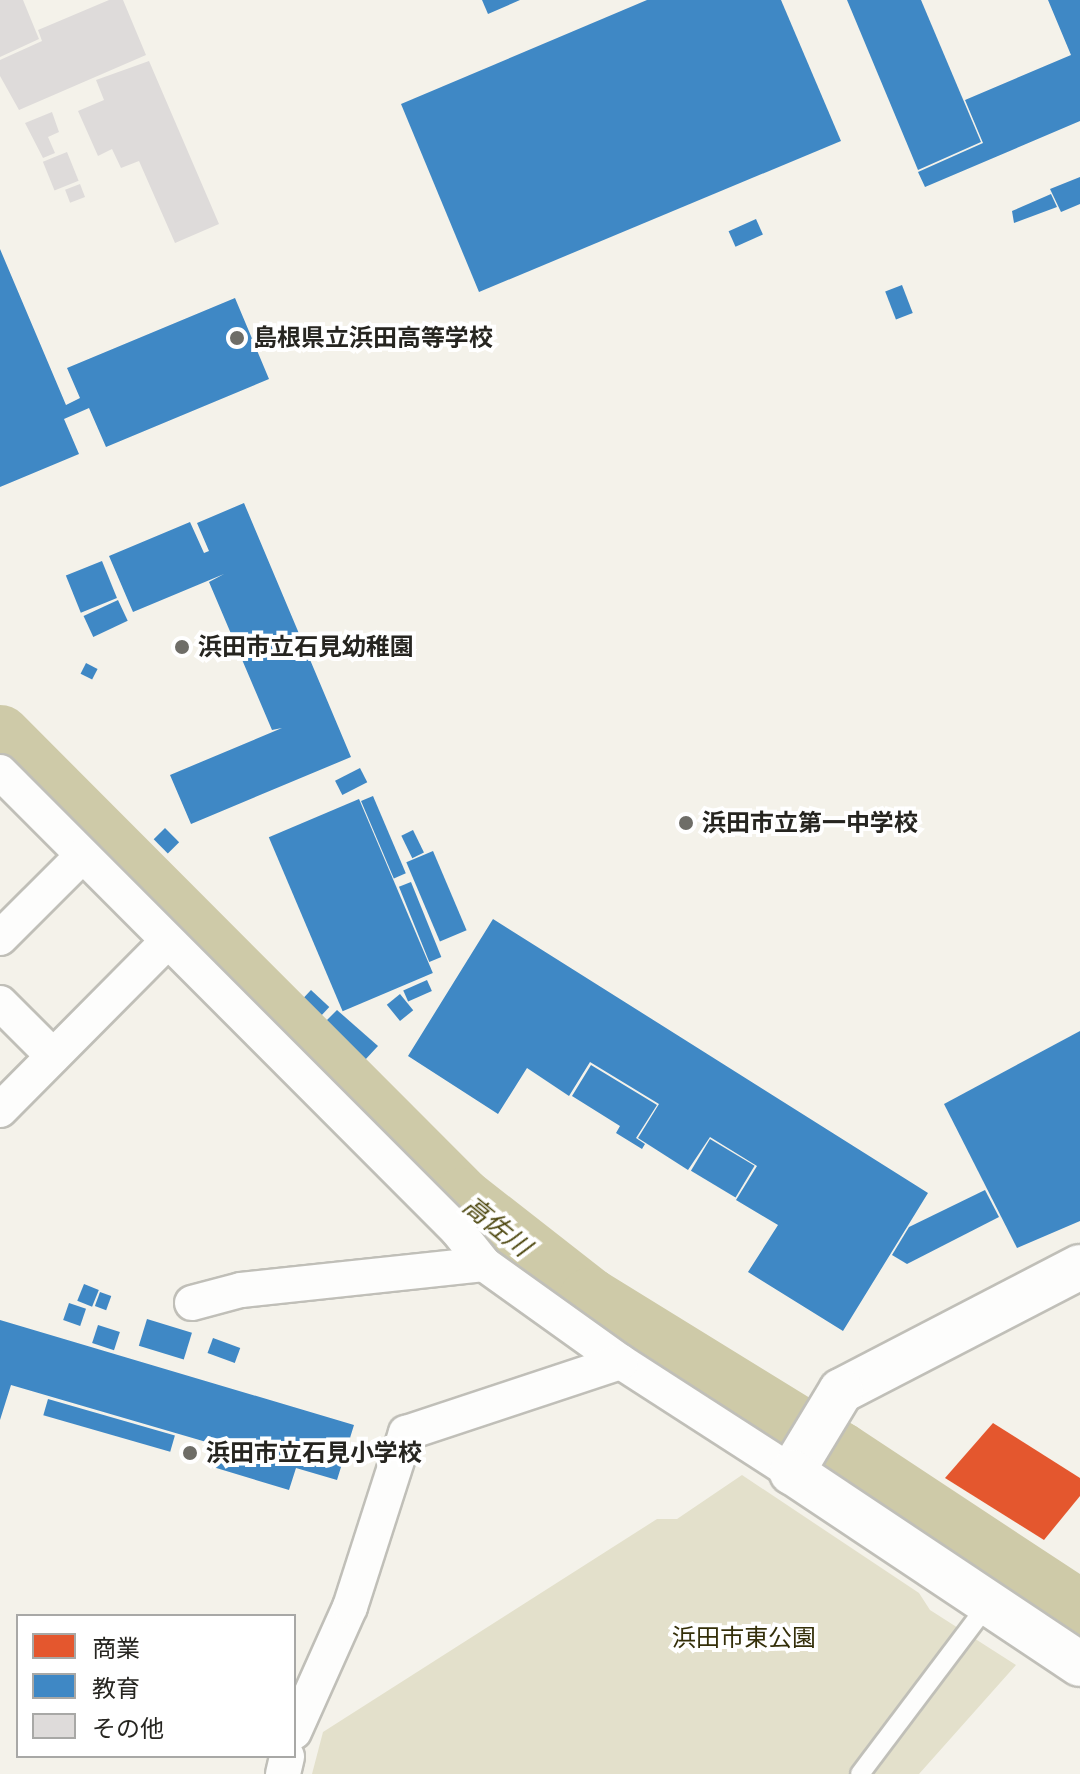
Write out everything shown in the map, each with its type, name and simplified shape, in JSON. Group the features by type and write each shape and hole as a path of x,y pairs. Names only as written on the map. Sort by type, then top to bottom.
{"street":[{"path":"0,772 81,857 457,1230 484,1264 621,1362 797,1463 988,1604 1080,1664"},
{"path":"0,938 81,857"},
{"path":"0,1110 167,942"},
{"path":"0,1003 53,1056"},
{"path":"192,1303 241,1290 484,1264"},
{"path":"797,1463 835,1397 892,1360 1080,1267"},
{"path":"296,1728 350,1607 406,1433 621,1362"}],"lane":[{"path":"860,1774 988,1604"}],"green space":[{"name":"浜田市東公園","path":"742,1475 919,1593 930,1610 1016,1665 919,1774 312,1774 323,1732 657,1519 677,1519"}],"building: 商業":[{"path":"993,1423 1080,1478 1080,1496 1044,1540 945,1478"}],"building: 教育":[{"path":"482,0 520,0 488,14"},
{"path":"647,0 781,0 841,141 479,292 401,104"},
{"path":"847,0 921,0 981,142 918,170"},
{"path":"1048,0 1080,0 1080,121 925,187 918,172 983,143 965,100 1071,55"},
{"path":"1080,177 1080,204 1061,212 1050,189"},
{"path":"1051,194 1057,207 1014,223 1012,211"},
{"path":"756,219 763,235 736,247 729,231"},
{"path":"0,249 66,405 80,398 67,368 235,298 269,379 106,447 89,408 64,419 79,454 0,487"},
{"path":"902,285 913,313 896,319 885,291"},
{"path":"244,503 351,757 191,824 170,775 282,728 272,730 209,582 224,574 133,612 109,556 190,522 204,553 209,551 197,523"},
{"path":"102,561 117,598 81,613 66,576"},
{"path":"118,600 128,621 93,637 84,616"},
{"path":"86,663 98,669 92,680 81,674"},
{"path":"360,768 367,782 342,795 335,781"},
{"path":"373,796 406,873 394,878 361,801"},
{"path":"359,799 433,973 343,1011 269,837"},
{"path":"165,828 179,842 168,853 154,839"},
{"path":"413,830 424,852 412,858 401,836"},
{"path":"433,851 467,930 440,941 406,862"},
{"path":"411,882 441,957 429,962 399,887"},
{"path":"493,919 928,1193 843,1331 748,1272 778,1225 736,1200 757,1166 710,1137 688,1170 638,1138 659,1104 590,1062 569,1096 527,1068 498,1114 408,1056"},
{"path":"427,980 432,991 408,1002 403,991"},
{"path":"311,990 329,1007 320,1017 302,1000"},
{"path":"400,994 413,1010 400,1021 387,1005"},
{"path":"337,1010 378,1046 364,1061 325,1022"},
{"path":"1080,1031 1080,1221 1017,1248 944,1104"},
{"path":"591,1065 657,1105 636,1138 645,1144 642,1149 616,1133 620,1126 572,1096"},
{"path":"710,1139 755,1166 736,1197 691,1171"},
{"path":"985,1190 999,1217 907,1264 892,1255 909,1227"},
{"path":"84,1284 99,1290 92,1307 77,1301"},
{"path":"100,1292 111,1296 106,1310 95,1306"},
{"path":"69,1303 86,1309 80,1326 63,1320"},
{"path":"147,1319 192,1333 184,1360 139,1346"},
{"path":"0,1320 354,1425 337,1480 296,1468 289,1490 213,1467 220,1446 11,1385 0,1420"},
{"path":"98,1325 120,1332 114,1350 92,1343"},
{"path":"213,1338 240,1348 235,1363 208,1353"},
{"path":"48,1399 175,1435 170,1452 43,1415"}],"building: その他":[{"path":"0,0 23,0 39,39 0,57"},
{"path":"109,0 123,0 146,55 19,110 0,76 0,60 42,41 38,30"},
{"path":"149,61 219,224 175,243 139,161 121,168 112,149 98,156 78,111 104,100 96,80"},
{"path":"52,112 59,132 48,137 55,153 43,158 25,123"},
{"path":"67,152 79,181 55,190 43,162"},
{"path":"80,184 85,197 70,203 65,190"}],"waterway":[{"name":"高佐川","path":"0,736 462,1199 590,1299 840,1453 1080,1611"}],"place":[{"name":"島根県立浜田高等学校","path":"237,338"},
{"name":"浜田市立石見幼稚園","path":"182,647"},
{"name":"浜田市立第一中学校","path":"686,823"},
{"name":"浜田市立石見小学校","path":"190,1453"}]}
